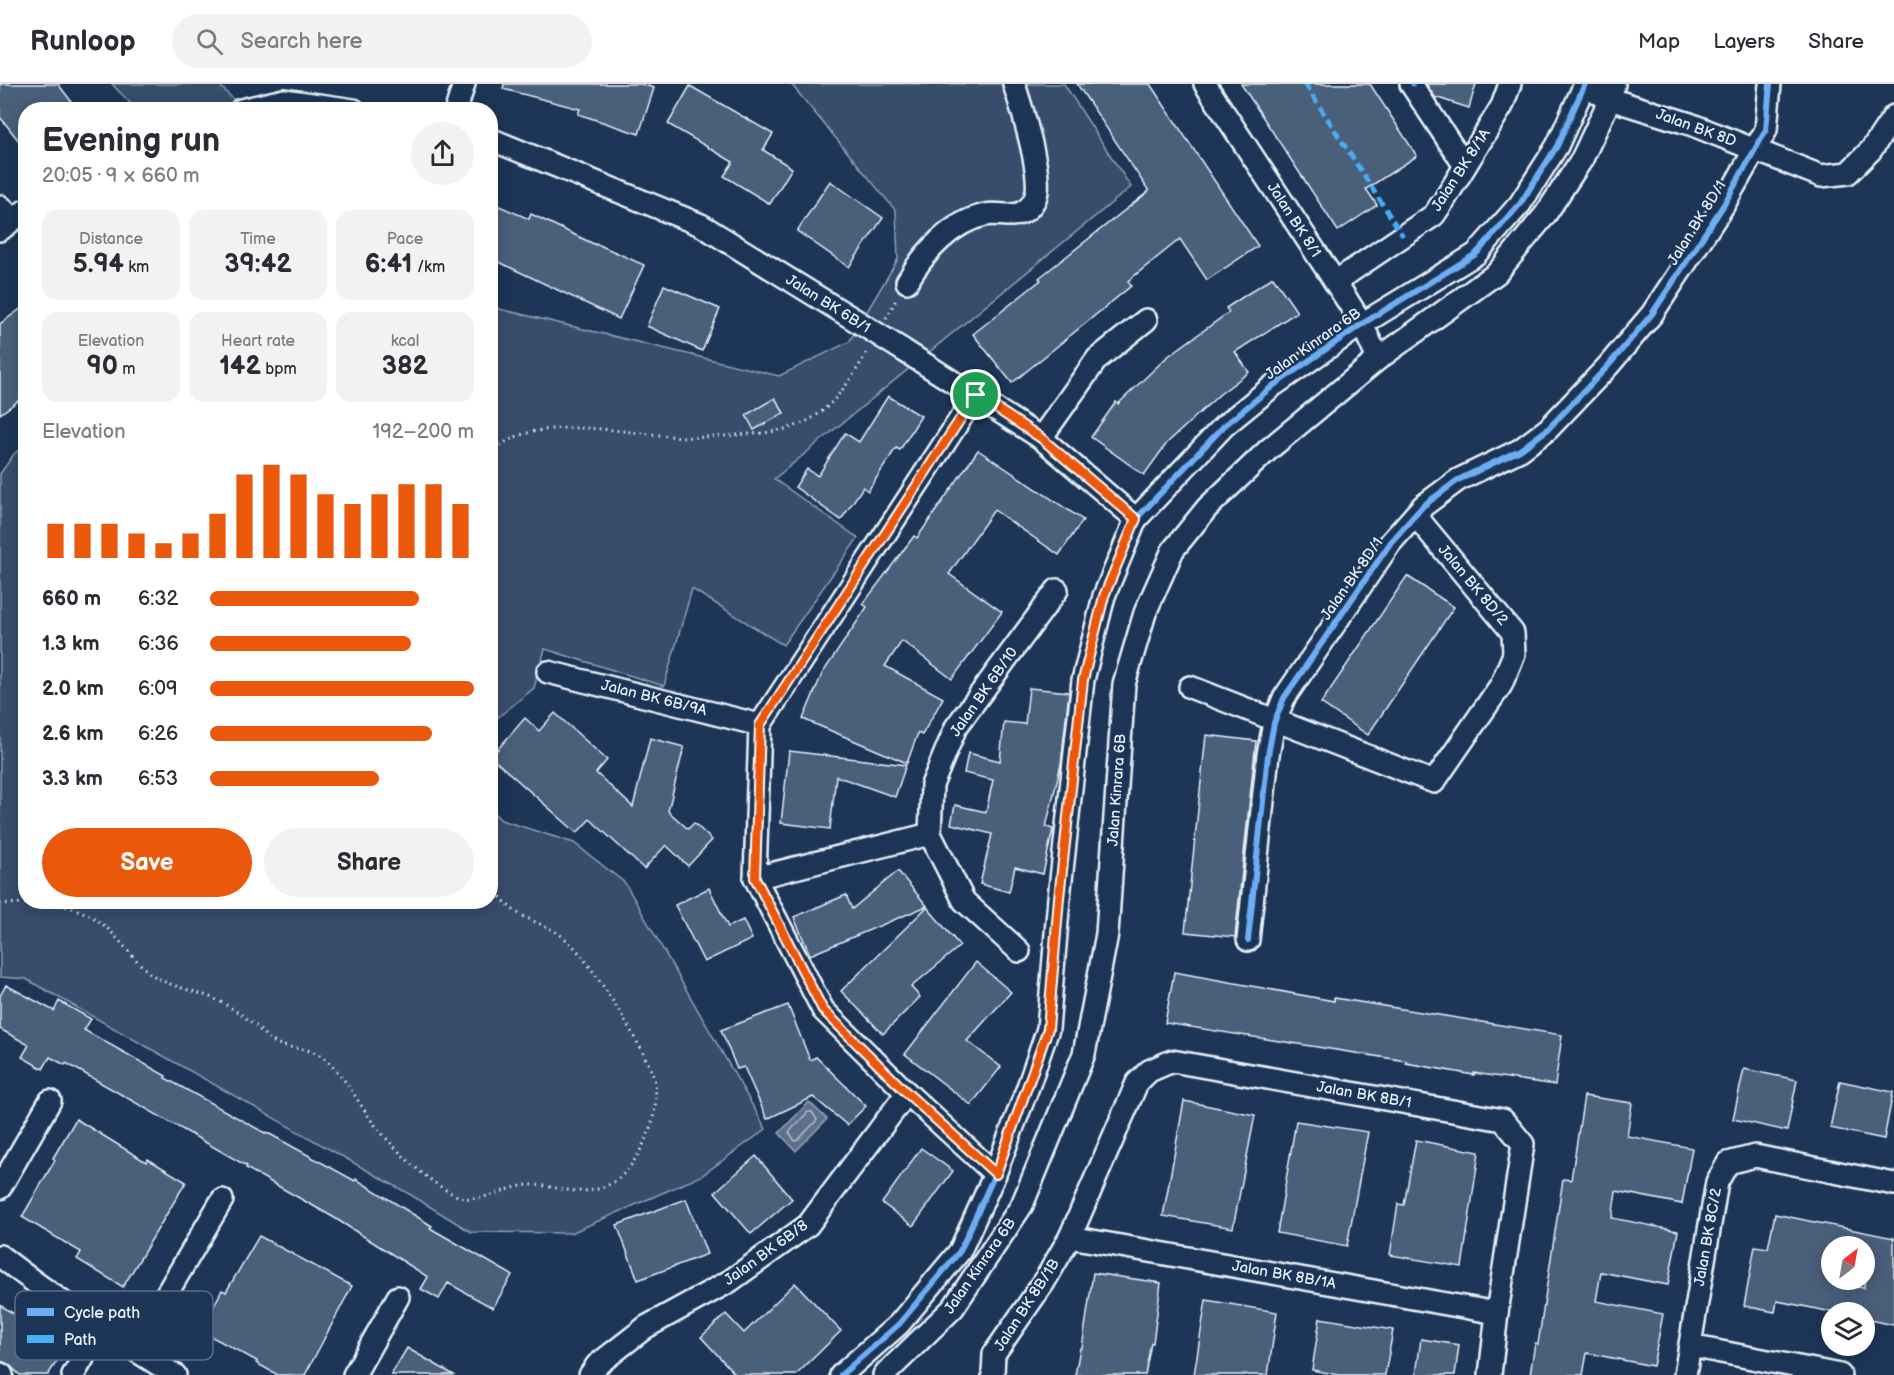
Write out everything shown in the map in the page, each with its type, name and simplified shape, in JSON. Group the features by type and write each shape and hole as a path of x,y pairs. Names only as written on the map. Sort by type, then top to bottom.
{"street":[{"path":"458,102 464,84"},
{"path":"907,282 935,243 958,228 985,215 1020,213 1028,208 1035,199 1036,172 1026,123 1014,84"},
{"name":"Jalan BK 8/1","path":"1205,84 1362,324 1378,359"},
{"path":"1411,84 1465,166"},
{"name":"Jalan BK 8/1A","path":"1335,282 1434,215 1503,106 1510,84"},
{"name":"Jalan BK 8D/1","path":"1248,940 1268,755 1275,720 1284,698 1392,542 1414,515 1458,480 1520,450 1548,429 1608,366 1652,314 1723,206 1766,130 1770,84"},
{"path":"1585,85 1612,91"},
{"name":"Jalan Kinrara 6B","path":"841,1375 899,1324 960,1251 996,1174 1048,1029 1059,898 1083,680 1104,596 1136,519 1224,426 1274,385 1362,324 1476,255 1520,204 1557,146 1585,85"},
{"name":"Jalan BK 8D","path":"1612,91 1821,176 1848,173 1871,150 1894,116"},
{"name":"Jalan Kinrara 6B","path":"884,1375 953,1308 1022,1206 1084,1054 1107,934 1124,684 1145,613 1173,550 1207,508 1268,450 1378,359 1497,273 1545,215 1582,159 1612,91"},
{"path":"260,102 283,92 322,102"},
{"name":"Jalan BK 6B/1","path":"498,142 701,225 976,395 1041,438 1136,519"},
{"path":"1041,438 1097,359 1146,320"},
{"path":"976,395 760,725 755,878 823,1010 907,1093 996,1174"},
{"name":"Jalan BK 8D/2","path":"1275,720 1434,782 1501,685 1514,654 1513,633 1414,515"},
{"name":"Jalan BK 6B/10","path":"1019,951 964,901 930,834 932,785 956,727 1057,590"},
{"name":"Jalan BK 6B/9A","path":"548,672 760,725"},
{"path":"1190,687 1275,720"},
{"path":"755,878 930,834"},
{"name":"Jalan BK 8B/1","path":"1070,1237 1137,1083 1149,1071 1172,1061 1503,1120 1523,1144 1497,1313 1490,1375"},
{"name":"Jalan BK 6B/8","path":"590,1375 597,1365 646,1327 730,1281 808,1225 907,1093"},
{"path":"0,1188 51,1101"},
{"name":"Jalan BK 8C/2","path":"1685,1375 1717,1182 1728,1163 1755,1156 1894,1184"},
{"path":"168,1291 222,1200"},
{"name":"Jalan BK 8B/1A","path":"1070,1237 1497,1313"},
{"name":"Jalan BK 8B/1B","path":"993,1375 994,1354 1044,1282 1070,1237"},
{"path":"0,1256 47,1291"},
{"path":"354,1375 398,1298"},
{"path":"1689,1346 1840,1375"},
{"path":"73,1375 82,1360"},
{"path":"151,1360 175,1375"}],"path":[{"path":"885,321 907,282"},
{"path":"498,446 522,435 573,428 683,437 767,433 792,427 817,415 838,395 868,350"},
{"path":"70,909 88,914 108,929 145,969 161,980 217,1000 243,1015 271,1040 283,1046 307,1048 324,1058 354,1092 371,1119 390,1142 410,1162 455,1196 476,1199 524,1186 544,1185 577,1191 598,1190 613,1183 630,1167 641,1149 656,1109 655,1081 645,1057 621,1014 573,944 558,932 520,914 498,893"},
{"path":"0,904 18,903"}],"shaded area":[{"path":"112,84 218,84 236,102 129,102"},
{"path":"791,84 1064,84 1131,187 774,479 858,538 783,645 692,589 664,686 545,649 534,688 498,717 498,309 779,376 849,342 898,259 896,211"},
{"path":"18,451 18,909 498,909 498,817 501,820 574,843 625,883 766,1129 701,1176 571,1233 471,1232 411,1195 26,979 0,977 0,474"}],"water":[{"path":"809,1102 827,1119 796,1151 779,1133"}],"building":[{"path":"0,84 58,84 72,102 18,102 18,140 0,117"},
{"path":"504,84 641,84 654,88 639,134 578,114 580,109 503,89"},
{"path":"1077,84 1150,84 1258,246 1207,280 1180,239 1128,281 1131,286 1012,383 973,334 1041,280 1039,278 1149,191"},
{"path":"1241,84 1370,84 1417,156 1366,189 1377,205 1338,231"},
{"path":"1426,84 1476,84 1469,108 1435,97"},
{"path":"690,86 773,134 763,150 792,168 770,204 724,176 733,162 668,124"},
{"path":"830,181 883,218 849,267 797,231"},
{"path":"498,205 529,219 531,214 644,265 619,319 498,262"},
{"path":"1273,277 1297,312 1235,352 1249,372 1220,394 1167,443 1144,475 1091,437 1116,402 1118,404 1167,357 1229,312 1226,308"},
{"path":"664,285 720,309 702,351 647,326"},
{"path":"18,311 18,401 0,414 0,324"},
{"path":"888,396 921,416 900,450 896,448 868,491 863,487 841,520 795,487 807,469 818,476 845,433 859,442"},
{"path":"775,398 784,413 754,430 746,415"},
{"path":"978,450 1083,520 1059,555 994,510 949,574 1002,612 952,679 902,641 885,666 943,698 922,735 918,733 907,763 803,719 822,674 867,607 863,604 914,536 917,538"},
{"path":"1407,576 1454,607 1368,735 1321,703"},
{"path":"1029,688 1069,692 1061,764 1046,827 1053,829 1043,874 1015,867 1009,892 980,884 992,834 951,824 955,805 986,812 993,780 964,773 968,753 1000,761 1004,722 1025,724"},
{"path":"555,713 607,760 596,773 633,807 650,738 684,747 668,811 688,829 694,823 712,840 688,866 666,845 644,869 590,819 577,833 498,763 498,749 525,718 539,731"},
{"path":"1206,735 1256,741 1235,937 1185,932"},
{"path":"789,751 906,765 895,797 836,776 830,829 781,823"},
{"path":"898,871 927,906 810,955 794,917 846,895 852,909"},
{"path":"709,888 728,927 743,920 752,939 704,962 675,905"},
{"path":"927,907 960,946 911,987 920,997 883,1034 841,991"},
{"path":"976,962 1011,992 967,1041 1001,1067 971,1105 905,1054"},
{"path":"1174,972 1334,1001 1334,998 1562,1035 1555,1085 1474,1073 1474,1075 1406,1063 1406,1061 1165,1023"},
{"path":"6,985 54,1011 59,1001 91,1019 84,1030 265,1133 355,1181 356,1179 432,1226 430,1228 512,1275 493,1308 448,1283 439,1299 421,1289 428,1277 333,1217 246,1168 247,1166 66,1063 65,1065 50,1057 43,1069 22,1057 29,1045 0,1029 0,996"},
{"path":"788,1005 810,1060 816,1057 866,1106 847,1125 813,1097 767,1119 744,1067 737,1069 721,1030"},
{"path":"1744,1069 1797,1080 1787,1131 1733,1119"},
{"path":"1840,1081 1893,1092 1884,1139 1830,1128"},
{"path":"1584,1096 1632,1103 1627,1136 1692,1148 1682,1204 1616,1191 1612,1218 1678,1231 1668,1285 1601,1272 1596,1301 1663,1314 1653,1366 1587,1353 1583,1375 1530,1375 1535,1343 1538,1344 1563,1179 1571,1180"},
{"path":"1184,1101 1255,1115 1233,1228 1163,1216"},
{"path":"76,1119 146,1162 148,1159 186,1182 123,1287 77,1259 81,1252 22,1217"},
{"path":"1296,1121 1368,1132 1347,1246 1277,1233"},
{"path":"1416,1140 1479,1152 1462,1267 1390,1255 1398,1204 1404,1205"},
{"path":"921,1148 953,1171 913,1226 882,1203"},
{"path":"756,1156 792,1199 751,1234 715,1192"},
{"path":"686,1199 707,1254 638,1280 617,1225"},
{"path":"1775,1214 1894,1238 1894,1325 1875,1321 1875,1302 1821,1302 1821,1310 1777,1301 1775,1312 1744,1306 1755,1246 1768,1248"},
{"path":"259,1236 352,1286 305,1375 278,1375 213,1337 213,1308 222,1290 226,1292"},
{"path":"1093,1273 1161,1283 1153,1343 1151,1343 1145,1375 1075,1375 1080,1348 1082,1348"},
{"path":"795,1283 841,1331 796,1375 736,1375 701,1337 726,1314 744,1333"},
{"path":"1206,1300 1277,1312 1268,1375 1194,1375"},
{"path":"0,1305 15,1315 15,1360 58,1360 48,1375 20,1375 8,1364 0,1361"},
{"path":"1320,1318 1393,1330 1385,1375 1339,1375 1312,1370"},
{"path":"1421,1339 1459,1345 1455,1375 1416,1375"},
{"path":"407,1348 454,1375 391,1375"}],"marked path":[{"path":"1305,84 1403,236"}],"cycle path":[{"path":"841,1375 899,1324 960,1251 995,1174 1048,1029 1059,898 1083,680 1104,596 1136,519 1224,426 1274,385 1362,324 1476,254 1520,204 1557,146 1585,84"},
{"path":"1248,940 1268,755 1274,723 1284,698 1391,542 1423,506 1458,480 1520,450 1548,429 1608,366 1652,314 1723,206 1766,130 1770,84"}],"route":[{"path":"976,395 1041,438 1136,519 1104,596 1083,680 1059,898 1048,1029 996,1174 907,1093 823,1010 755,878 760,725 976,395"}]}
